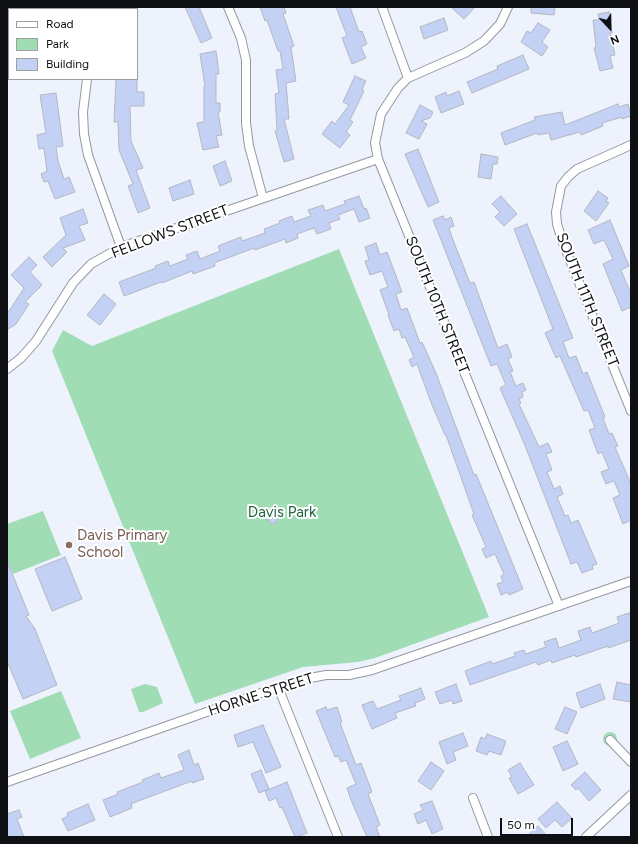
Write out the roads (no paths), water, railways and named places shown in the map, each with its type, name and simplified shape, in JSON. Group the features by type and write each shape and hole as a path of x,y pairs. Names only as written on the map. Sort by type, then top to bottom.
{"street":[{"path":"228,7 241,38 246,60 246,123 249,146 263,198"},
{"path":"382,7 408,78 465,53 484,41 500,24 508,7"},
{"name":"SOUTH 10TH STREET","path":"408,78 398,88 381,114 375,143 378,159 560,606"},
{"path":"87,80 83,112 84,134 88,155 121,247"},
{"name":"SOUTH 11TH STREET","path":"631,145 577,169 561,186 556,212 557,224 631,411"},
{"name":"FELLOWS STREET","path":"7,369 21,358 36,341 72,283 91,264 121,247 378,159"},
{"name":"HORNE STREET","path":"7,782 278,687 305,679 349,675 372,670 631,581"},
{"path":"278,687 338,837"},
{"path":"610,740 631,762"},
{"path":"586,837 631,795"},
{"path":"473,798 488,837"}],"place":[{"name":"Davis Primary School","path":"69,545"}],"park label":[{"name":"Davis Park","path":"282,513"}]}
